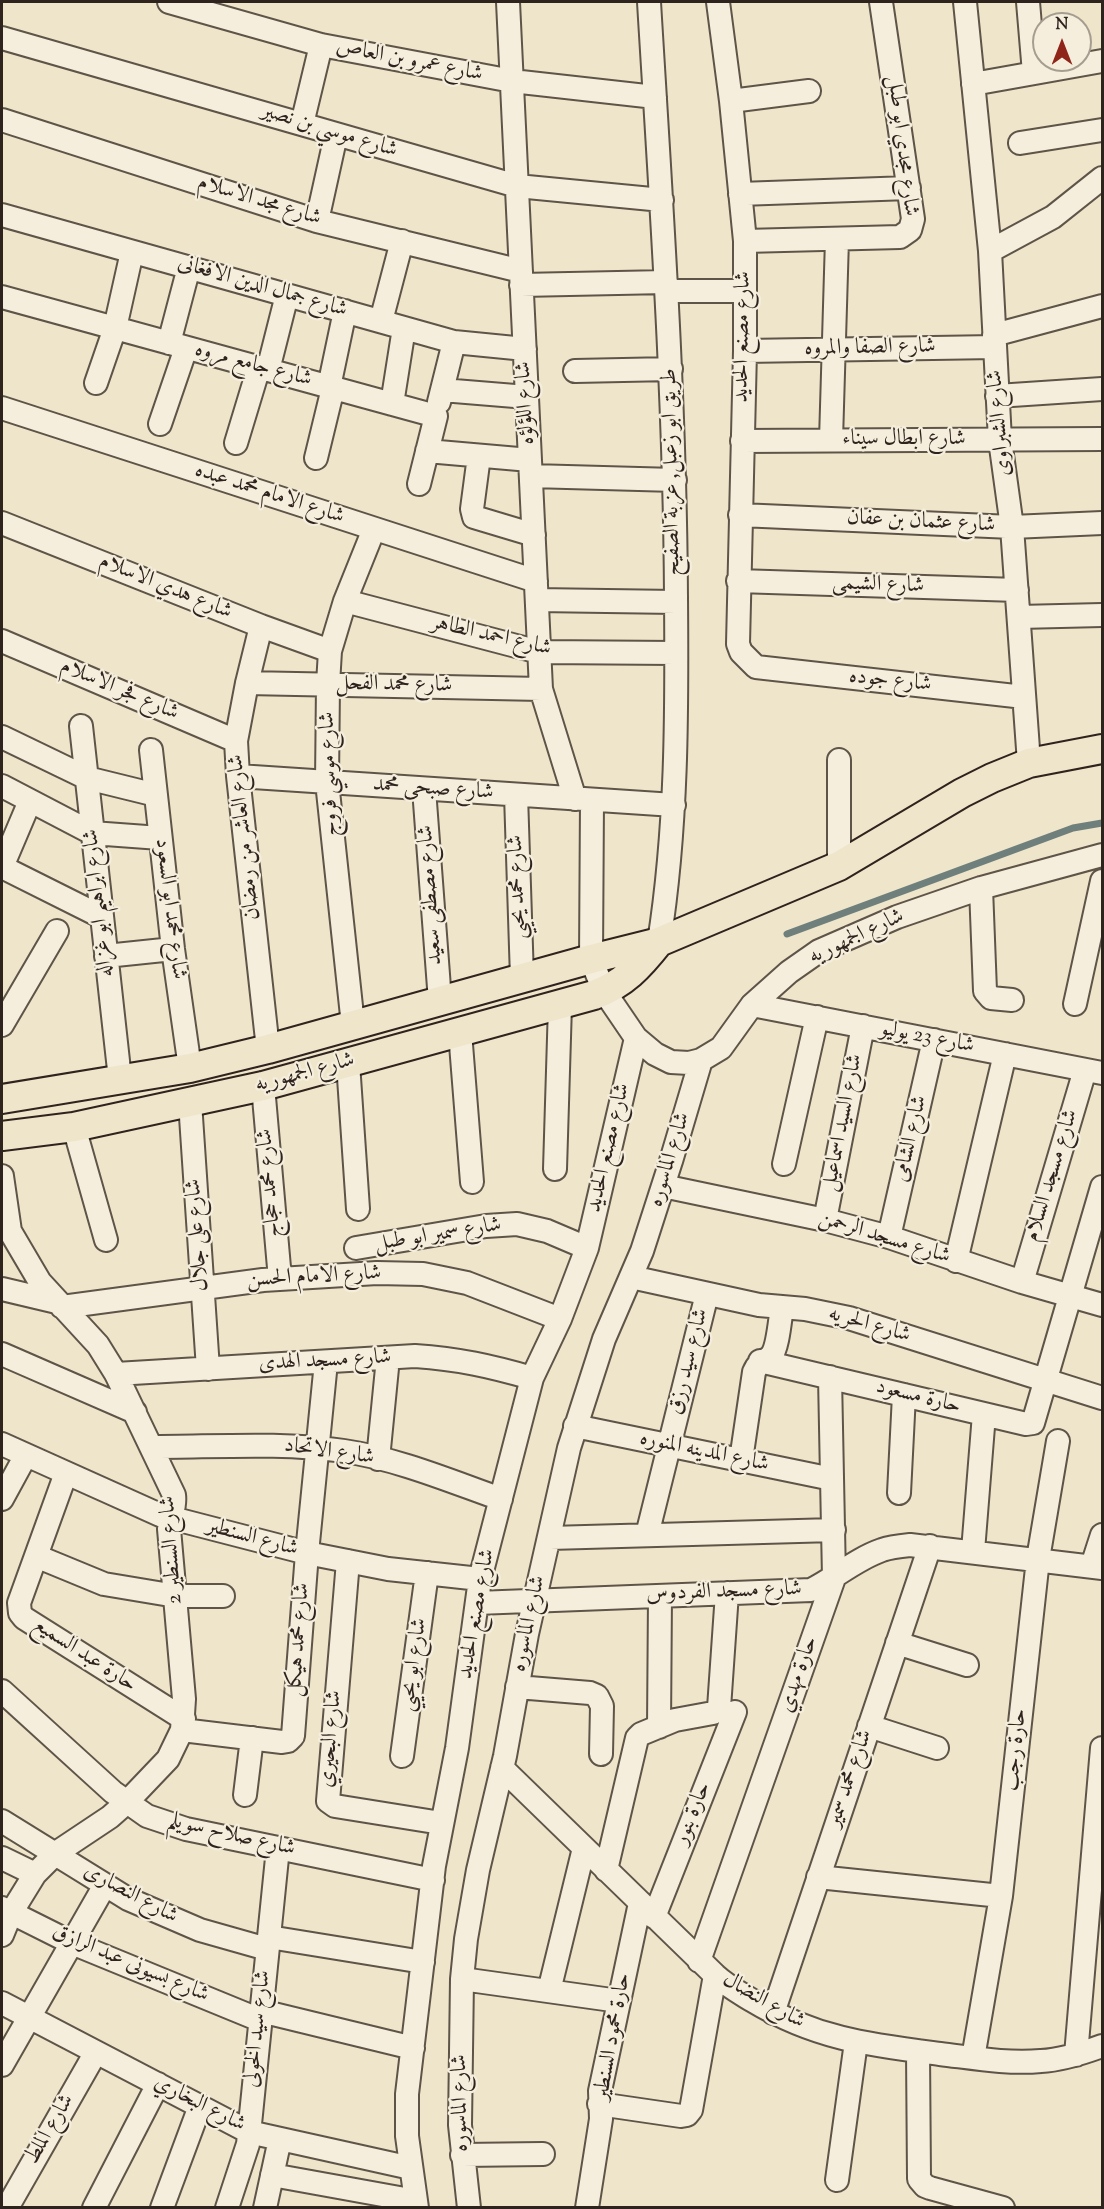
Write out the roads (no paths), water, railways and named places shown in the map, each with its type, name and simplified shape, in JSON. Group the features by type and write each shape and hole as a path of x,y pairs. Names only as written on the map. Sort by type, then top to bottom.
{"main road":[{"name":"شارع الجمهوريه","path":"8,1094 190,1068 268,1049 659,942 839,866 962,793 992,778 1029,763 1102,749"},
{"name":"شارع الجمهوريه","path":"2,1136 74,1127 263,1086 560,1005 604,991 638,969 659,942"}],"street":[{"name":"شارع عمرو بن العاص","path":"169,2 321,45 512,81 655,98"},
{"name":"شارع اللؤلؤه","path":"508,2 541,689 584,800"},
{"name":"طريق ابو زعبل, عزبة الصفيح","path":"649,2 667,287 675,480 674,806 666,897 659,942"},
{"name":"شارع مصنع الحديد","path":"718,2 731,101 745,241 745,351 738,644 741,652 756,667"},
{"name":"شارع مجدي ابو طبل","path":"745,241 900,237 906,235 910,230 913,219 881,2"},
{"name":"شارع الشبراوى","path":"965,2 990,251 1000,440 1012,527 1029,763"},
{"path":"1028,2 1034,73"},
{"name":"شارع موسي بن نصير","path":"2,38 517,186 662,200"},
{"path":"302,124 321,45"},
{"path":"973,84 1102,61"},
{"path":"731,101 809,91"},
{"name":"شارع مجد الاسلام","path":"2,120 317,221 402,241 521,278 745,291"},
{"path":"1020,143 1102,130"},
{"path":"317,221 336,135"},
{"path":"990,251 1053,218 1102,178"},
{"path":"740,194 909,188"},
{"name":"شارع جمال الدين الافغانى","path":"2,215 454,342 525,349"},
{"path":"831,440 837,239"},
{"path":"381,321 402,241"},
{"path":"96,383 115,328 132,252"},
{"path":"160,424 178,345 189,267"},
{"path":"236,443 264,369 287,295"},
{"name":"شارع جامع مروه","path":"2,297 436,416"},
{"name":"شارع الصفا والمروه","path":"745,351 834,350 994,341 1102,306"},
{"path":"316,458 345,311"},
{"path":"392,404 404,328"},
{"path":"419,484 454,342"},
{"path":"575,371 671,369"},
{"path":"997,396 1102,389"},
{"path":"442,390 527,397"},
{"name":"شارع الامام محمد عبده","path":"2,408 374,529 537,591 676,602"},
{"name":"شارع ابطال سيناء","path":"742,441 1102,439"},
{"path":"427,451 479,456 530,468 675,480"},
{"path":"479,456 472,509 474,517 534,535"},
{"name":"شارع عثمان بن عفان","path":"740,514 1012,527 1102,523"},
{"name":"شارع هدي الاسلام","path":"2,523 330,651"},
{"name":"شارع موسي فروج","path":"353,1025 327,782 328,684 330,651 345,601 374,529"},
{"name":"شارع الشيمى","path":"738,581 1017,590"},
{"name":"شارع احمد الطاهر","path":"345,601 539,652 676,653"},
{"path":"1019,617 1102,615"},
{"name":"شارع العاشر من رمضان","path":"261,626 246,683 236,741 268,1049"},
{"name":"شارع فجر الاسلام","path":"2,641 236,741"},
{"name":"شارع جوده","path":"756,667 1024,697"},
{"name":"شارع محمد الفحل","path":"246,683 541,689"},
{"name":"شارع ابراهيم ابو غزاله","path":"81,726 120,1079"},
{"path":"2,737 87,778 156,795"},
{"name":"شارع محمد ابو السعود","path":"151,750 173,949 190,1068"},
{"path":"839,760 839,866"},
{"name":"شارع صبحى محمد","path":"238,776 674,806"},
{"path":"2,786 92,833 160,838"},
{"name":"شارع مصطفى سعيد","path":"424,789 440,1001"},
{"name":"شارع محمد يحيي","path":"516,795 522,978"},
{"path":"584,800 591,959 604,991 636,1038 655,1054 672,1062 689,1063 701,1060"},
{"path":"30,801 2,867 102,917"},
{"name":"شارع الجمهوريه","path":"701,1060 721,1048 752,1005 789,972 819,951 897,917 981,888 1102,855"},
{"path":"1075,1004 1102,881"},
{"path":"981,888 985,992 991,998 1012,1000"},
{"path":"2,1025 10,995 57,931"},
{"path":"106,956 173,949"},
{"path":"555,1169 560,1005"},
{"name":"شارع 23 يوليو","path":"752,1005 1094,1072"},
{"path":"784,1164 817,1017"},
{"name":"شارع السيد اسماعيل","path":"825,1220 863,1026"},
{"path":"460,1032 472,1182"},
{"name":"شارع مصنع الحديد","path":"416,2204 407,2136 407,2094 441,1823 457,1748 480,1579 532,1378 560,1319 587,1248 636,1038"},
{"name":"شارع الشامى","path":"889,1237 934,1040"},
{"path":"956,1261 1005,1054"},
{"name":"شارع الماسوره","path":"469,2208 462,2155 460,2085 462,1979 472,1902 568,1448 604,1339 642,1251 701,1060"},
{"path":"348,1063 358,1209"},
{"name":"شارع مسجد السلام","path":"1022,1282 1094,1072"},
{"name":"شارع محمد حجاج","path":"263,1086 280,1279"},
{"name":"شارع على جلال","path":"190,1102 208,1368"},
{"path":"74,1127 106,1240"},
{"name":"شارع السنطير 2","path":"2,1176 10,1231 40,1282 98,1345 116,1374 174,1495 175,1502 170,1518 184,1700 183,1725 168,1759 110,1817 56,1853 34,1874 6,1911 2,1935"},
{"name":"شارع مسجد الرحمن","path":"663,1186 825,1220 889,1237 956,1261 1102,1305"},
{"path":"1046,1380 1102,1187"},
{"name":"شارع سمير ابو طبل","path":"356,1248 486,1226 516,1224 547,1231 587,1248"},
{"name":"شارع الامام الحسن","path":"60,1305 280,1279 377,1273 423,1274 467,1283 560,1319"},
{"name":"شارع الحريه","path":"631,1277 707,1294 849,1318 1102,1398"},
{"path":"2,1289 60,1305"},
{"name":"شارع سيد رزق","path":"647,1535 707,1294"},
{"path":"741,1460 754,1372 760,1361 769,1358 774,1351 782,1307"},
{"path":"2,1354 135,1412"},
{"name":"شارع مسجد الهدى","path":"116,1374 415,1356 454,1359 492,1366 532,1378"},
{"path":"378,1459 388,1358"},
{"name":"حارة مسعود","path":"760,1361 1026,1424 1033,1423 1046,1380"},
{"name":"شارع محمد هيكل","path":"252,1738 282,1742 291,1739 294,1732 307,1553 326,1362"},
{"name":"حارة مهدي","path":"599,2104 681,2116 687,2115 691,2110 707,1968 834,1578 830,1377"},
{"path":"899,1493 904,1395"},
{"path":"973,1551 984,1414"},
{"name":"شارع المدينه المنوره","path":"575,1426 832,1479"},
{"name":"حارة رجب","path":"973,2058 1001,1896 1038,1559 1058,1441"},
{"name":"شارع السنطير","path":"2,1444 170,1518 307,1553 388,1569 480,1579"},
{"name":"شارع الاتحاد","path":"151,1447 276,1446 344,1451 410,1467 501,1499"},
{"path":"2,1499 26,1455"},
{"name":"حارة عبد السميع","path":"66,1473 18,1606 21,1616 183,1725"},
{"path":"550,1538 834,1530"},
{"path":"1097,1567 1102,1535"},
{"name":"شارع مسجد الفردوس","path":"477,1603 811,1590 881,1550 910,1545 1097,1567"},
{"name":"شارع محمد سمير","path":"773,2013 930,1546"},
{"path":"36,1556 104,1584 176,1596 223,1596"},
{"name":"شارع البحيري","path":"348,1561 328,1800 334,1806 441,1823"},
{"name":"شارع ابو يحيي","path":"402,1756 427,1573"},
{"path":"606,1870 636,1742 641,1734 675,1720 713,1713 719,1708 727,1593"},
{"path":"659,1727 660,1596"},
{"path":"897,1643 967,1665"},
{"path":"517,1687 590,1693 597,1696 602,1706 602,1754"},
{"name":"شارع صلاح سويلم","path":"2,1691 113,1792 147,1815 186,1829 433,1880"},
{"name":"حارة بنور","path":"647,1910 735,1712"},
{"path":"183,1725 252,1738 245,1795"},
{"path":"869,1726 937,1748"},
{"path":"1076,2055 1096,1904 1102,1748"},
{"name":"شارع النضال","path":"502,1768 707,1968 725,1984 773,2013 827,2036 918,2051 1008,2062 1042,2061 1076,2055 1102,2046"},
{"name":"شارع النصارى","path":"2,1821 128,1899 200,1930 268,1943 423,1962"},
{"name":"شارع سيد الخولى","path":"227,2208 248,2144 278,1848"},
{"path":"549,1991 584,1848"},
{"path":"2,1858 34,1874"},
{"path":"818,1877 1001,1896"},
{"path":"2,2065 105,1886"},
{"name":"حارة محمود السنطير","path":"587,2208 600,2127 600,2091 619,2001 647,1910"},
{"name":"شارع بسيونى عبد الرازق","path":"6,1911 72,1943 261,2016 413,2048"},
{"path":"462,1979 619,2001"},
{"name":"شارع البخاري","path":"2,2004 249,2132 411,2168"},
{"path":"837,2180 856,2042"},
{"path":"918,2051 919,2179 930,2188 1003,2208"},
{"name":"شارع الملط","path":"7,2208 96,2052"},
{"path":"94,2208 158,2084"},
{"path":"162,2208 200,2106"},
{"path":"265,2208 280,2139"},
{"path":"462,2155 543,2154"},
{"path":"272,2175 416,2204"}],"waterway":[{"path":"787,934 1073,828 1102,823"}]}
